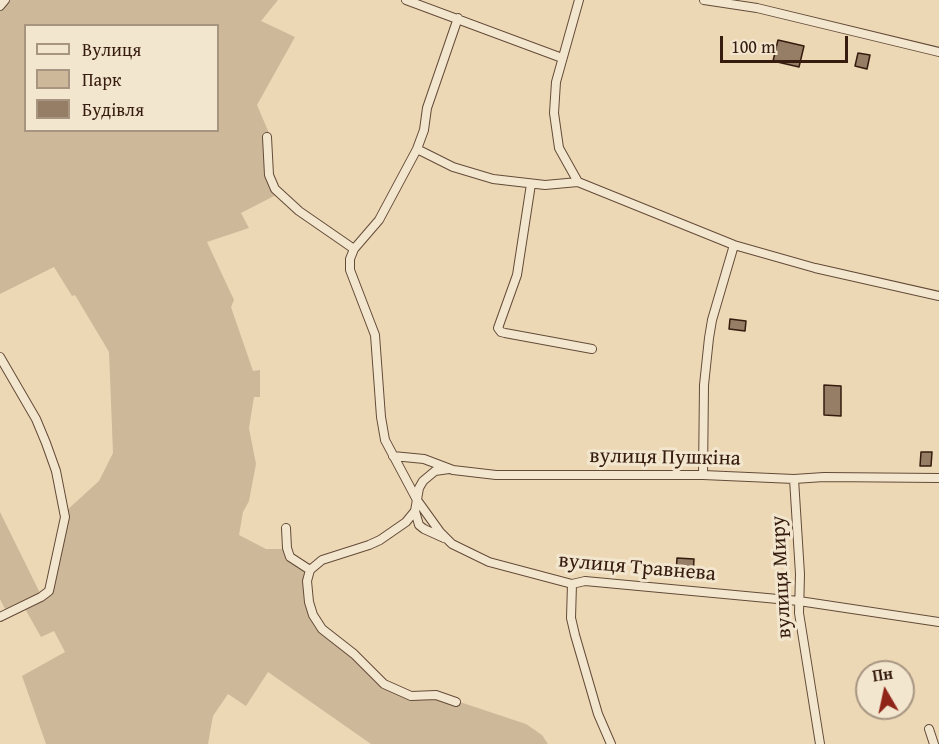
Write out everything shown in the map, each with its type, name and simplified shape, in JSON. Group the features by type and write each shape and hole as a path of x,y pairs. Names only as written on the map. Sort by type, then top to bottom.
{"street":[{"path":"0,6 5,0"},
{"path":"406,0 562,58"},
{"path":"578,182 559,148 554,102 562,58 579,0"},
{"path":"704,0 757,8 939,52"},
{"path":"267,136 269,175 274,189 299,211 354,249 380,220 417,149 424,130 427,108 458,18"},
{"path":"417,149 453,167 493,179 545,185 578,182 734,245 815,268 939,297"},
{"path":"531,184 517,275 498,328 501,332 592,349"},
{"path":"703,476 704,394 709,338 734,245"},
{"name":"вулиця Травнева","path":"354,249 350,259 350,270 375,335 380,376 381,417 385,440 417,500 447,540 489,562 572,584 585,581 799,602 939,622"},
{"path":"0,357 36,419 46,443 56,471 65,517 49,591 0,617"},
{"name":"вулиця Пушкіна","path":"393,456 424,459 450,469 496,475 794,479 939,478"},
{"path":"447,540 419,525 415,511 420,488 429,474 450,469"},
{"name":"вулиця Миру","path":"794,479 800,574 799,614 820,744"},
{"path":"415,511 406,522 380,540 322,560 310,570 307,581 309,602 317,624 354,654 384,684 411,696 436,695 456,702"},
{"path":"286,528 290,557 310,570"},
{"path":"572,584 571,618 574,635 598,714 611,744"},
{"path":"930,729 934,744"}],"green space":[{"path":"8,0 278,0 261,21 295,37 257,105 269,133 266,137 276,195 241,213 249,228 207,242 234,300 231,307 253,371 260,370 260,397 254,397 249,428 256,464 249,501 243,512 239,535 266,549 286,549 309,577 310,601 319,622 375,675 417,696 436,694 526,724 542,735 548,744 371,744 268,672 246,706 228,694 213,716 208,744 46,744 22,676 65,652 54,631 41,637 24,607 50,592 66,511 99,481 113,453 109,352 75,295 72,296 54,267 0,294 0,11"},
{"path":"0,512 41,595 6,611 0,599"}],"building":[{"path":"778,40 804,46 799,67 773,61"},
{"path":"858,53 870,55 867,69 855,66"},
{"path":"730,319 746,321 745,331 729,329"},
{"path":"824,385 841,386 841,416 824,415"},
{"path":"921,452 932,452 931,466 920,466"},
{"path":"677,558 694,559 693,575 676,574"}]}
